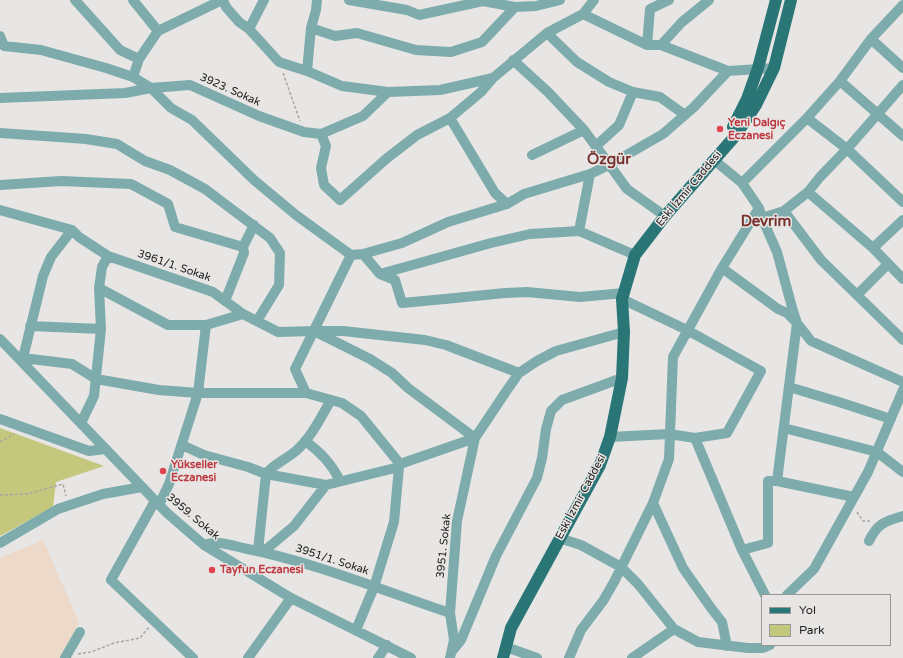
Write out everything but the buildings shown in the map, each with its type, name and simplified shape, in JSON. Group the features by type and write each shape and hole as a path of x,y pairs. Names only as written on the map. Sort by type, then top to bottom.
{"main road":[{"name":"Eski İzmir Caddesi","path":"727,143 731,130 747,99 758,68 776,0"},
{"name":"Eski İzmir Caddesi","path":"504,652 511,628 600,465 610,437 622,378 624,332 623,296 636,255 664,216 714,160 727,143 736,135 756,105 774,68 791,0"}],"street":[{"path":"75,0 120,50 139,59"},
{"path":"134,0 158,31"},
{"path":"133,77 139,59 158,31 222,0 239,22 248,29 279,62 307,71 342,86 388,92 440,90 493,78"},
{"path":"248,29 264,0"},
{"path":"307,71 311,28 317,0"},
{"path":"349,0 387,4 420,15 482,1 515,7 536,6 560,0"},
{"path":"387,4 399,0"},
{"path":"321,134 326,146 321,168 324,185 340,200 386,159 417,135 450,118 481,92 493,78 513,60 547,33 583,14 594,0"},
{"path":"647,45 650,9 669,0"},
{"path":"661,45 682,22 709,0"},
{"path":"742,182 807,118 840,81 871,40 903,5"},
{"path":"311,28 335,36 357,33 416,50 451,52 482,42 515,7"},
{"path":"583,14 647,45 661,45 728,71 774,68"},
{"path":"547,33 577,62 609,82 633,92 660,97 685,115"},
{"path":"871,40 903,68"},
{"path":"1,43 41,50 133,77 151,88 171,108 192,120 254,180 296,215 351,255 363,254 402,243 448,222 507,204 524,194 590,174 664,134 694,107 728,71"},
{"path":"513,60 548,92 584,130 627,189 664,216"},
{"path":"840,81 903,136"},
{"name":"3923. Sokak","path":"0,98 125,93 151,88 190,85 259,116 304,132 321,134 363,116 388,92"},
{"path":"762,218 784,211 808,192 903,85"},
{"path":"596,146 619,125 633,92"},
{"path":"450,118 495,193 507,204"},
{"path":"807,118 847,149 903,202"},
{"path":"532,155 584,130"},
{"path":"0,134 86,139 117,144 145,161 170,170 206,189 270,238 280,253 278,285 257,321"},
{"path":"714,160 742,182 759,208 777,252 797,323 777,481"},
{"path":"579,231 590,174"},
{"path":"0,185 61,181 131,184 168,204 175,227 243,247"},
{"path":"808,192 873,248 903,279"},
{"path":"569,658 581,630 614,582 653,503 669,458 673,357 722,268 759,208"},
{"name":"3961/1. Sokak","path":"0,210 72,230 79,237 108,256 213,292 243,314 278,332 314,331 370,359 392,373 408,388 475,438"},
{"path":"784,211 821,260 903,340"},
{"path":"873,248 903,220"},
{"path":"225,301 244,253 243,247 254,225"},
{"path":"72,230 51,257 43,276 22,360 72,364 96,380 159,390 198,393 306,394 342,403 361,416 400,465 394,522 374,587 356,630"},
{"path":"380,274 491,243 530,234 579,231 636,255"},
{"path":"363,254 380,274 394,280 402,302 505,292 527,292 580,297 623,296 760,371 727,433 696,438 669,434 610,437"},
{"path":"306,394 295,369 351,255"},
{"path":"81,423 94,396 101,329 99,288 102,267 108,256"},
{"path":"857,295 888,264"},
{"path":"722,268 778,309 787,313 811,341 903,382"},
{"path":"99,288 168,324 206,325 243,314"},
{"path":"193,658 111,580 169,484 198,393 206,325"},
{"path":"30,326 101,329"},
{"path":"314,331 343,331 425,340 446,345 519,373"},
{"path":"182,445 204,455 248,467 266,474 326,485 400,465 475,438 519,373 556,351 624,332"},
{"name":"3959. Sokak","path":"0,339 22,360 157,503 204,545 291,598 411,658"},
{"path":"451,655 461,640 496,556 537,478 550,411 562,400 622,378"},
{"path":"789,387 891,419"},
{"path":"788,594 814,569 868,472 903,390"},
{"path":"260,551 266,474 269,470 290,456 305,441 331,400"},
{"path":"0,419 89,451 106,449"},
{"path":"784,428 877,452 903,472"},
{"name":"3951. Sokak","path":"451,655 454,640 450,613 457,521 475,438"},
{"path":"696,438 742,550 764,594"},
{"path":"305,441 314,447 328,461 340,481"},
{"path":"742,550 768,543 768,481 777,481 854,497"},
{"path":"260,551 294,526 326,485"},
{"path":"0,543 58,509 103,494 142,487"},
{"path":"653,503 683,568 722,622 727,646"},
{"path":"869,540 874,530 882,523 903,516"},
{"path":"559,538 580,545 621,567 638,584 674,629 698,642 755,648 767,646"},
{"name":"3951/1. Sokak","path":"204,545 217,543 260,551 313,565 450,613"},
{"path":"248,658 291,598"},
{"path":"632,658 674,629"},
{"path":"67,655 80,632"},
{"path":"378,658 387,645"},
{"path":"504,652 537,658"}],"path":[{"path":"279,62 304,132"},
{"path":"0,442 25,428"},
{"path":"0,495 27,494 63,484 69,506"},
{"path":"854,497 854,509 863,521 876,521"},
{"path":"67,655 91,652 114,643 140,638 148,630 151,619"}],"shaded area":[{"path":"43,540 79,622 60,658 0,658 0,558"}],"green space":[{"path":"0,428 104,466 56,482 53,507 0,536"}],"place":[{"name":"Yeni Dalgıç Eczanesi","path":"720,129"},
{"name":"Yükseller Eczanesi","path":"163,471"},
{"name":"Tayfun Eczanesi","path":"212,570"}],"district":[{"name":"Özgür","path":"609,160"},
{"name":"Devrim","path":"766,222"}]}
